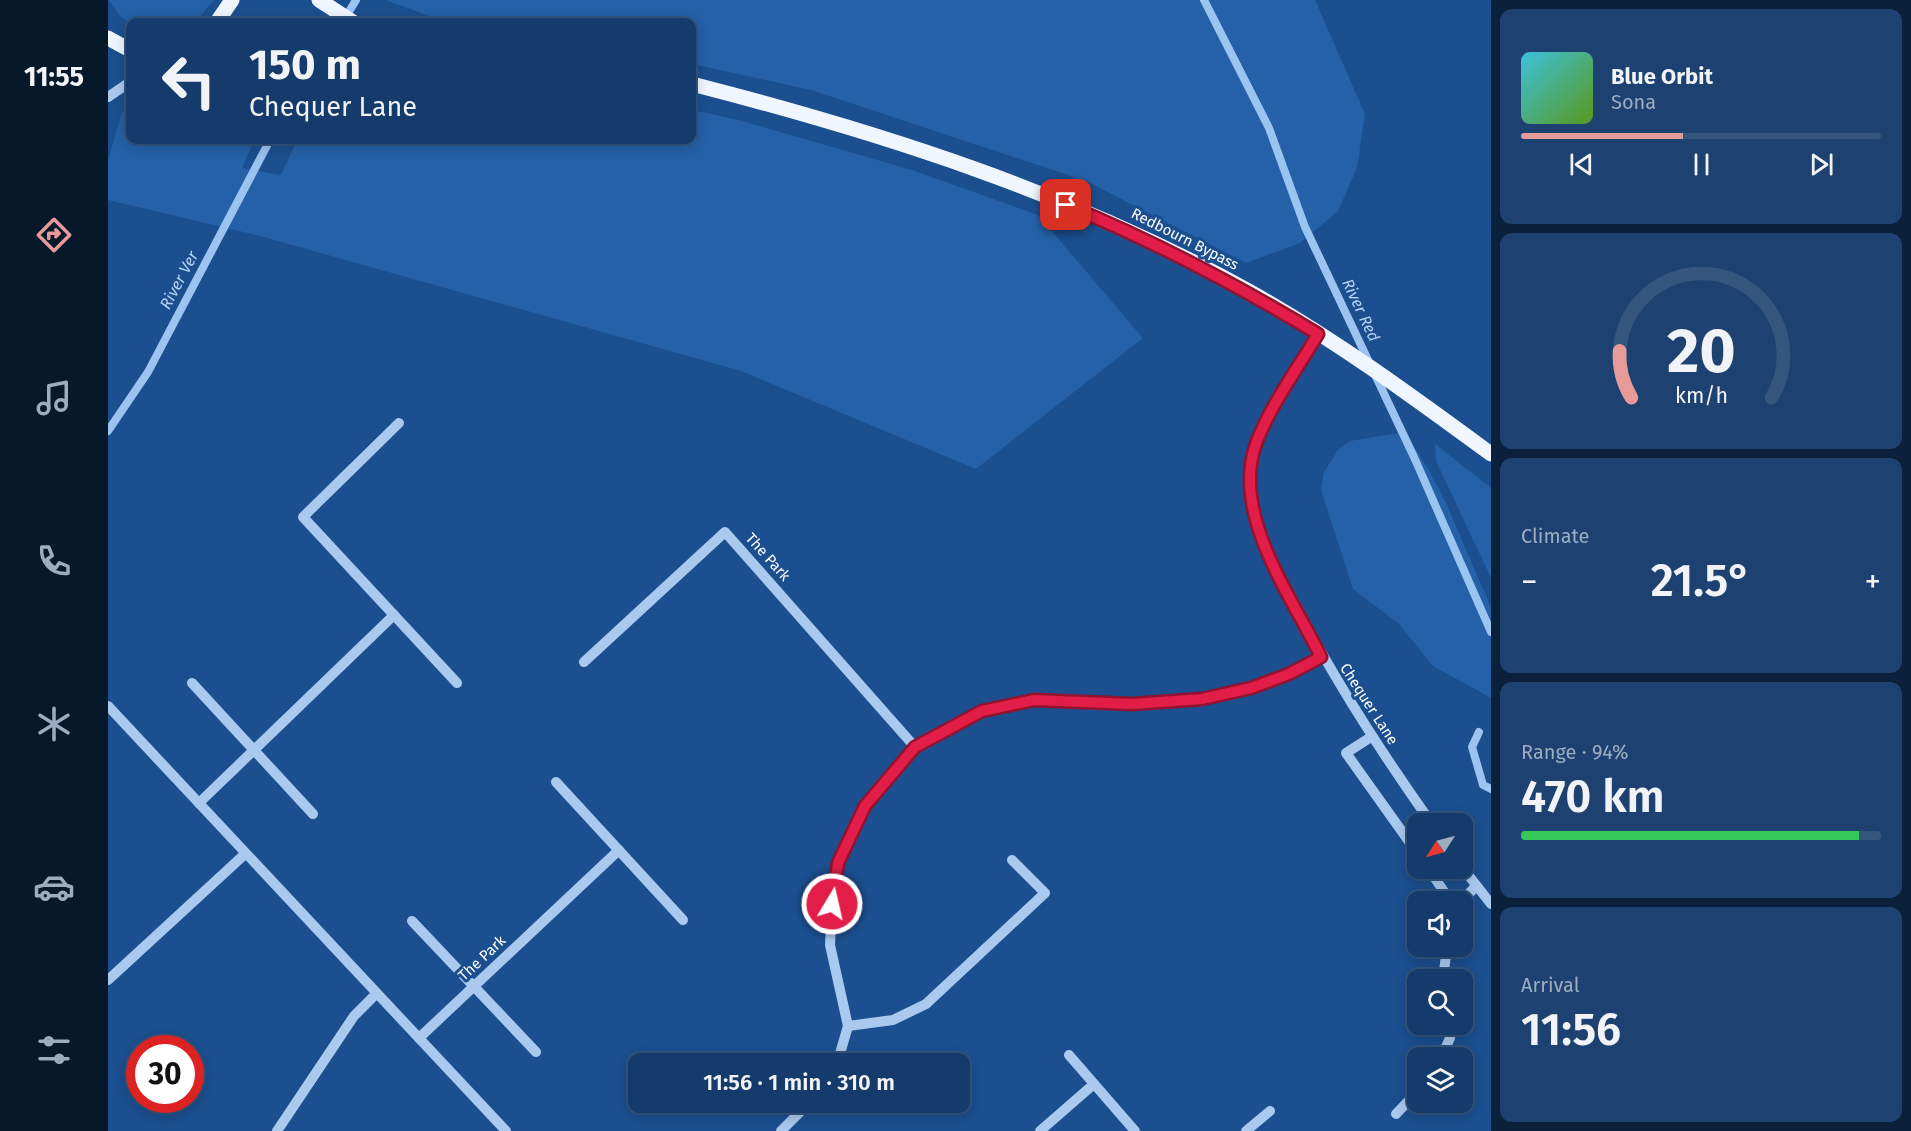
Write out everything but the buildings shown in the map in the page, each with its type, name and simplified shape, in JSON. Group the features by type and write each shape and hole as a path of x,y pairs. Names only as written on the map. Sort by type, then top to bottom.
{"main road":[{"path":"220,18 232,0"},
{"path":"322,1 347,18"},
{"path":"108,38 126,48"},
{"name":"Redbourn Bypass","path":"696,85 838,122 952,161 1066,205 1178,255 1247,291 1359,359 1491,454"}],"street":[{"path":"108,97 126,85"},
{"name":"Chequer Lane","path":"1318,334 1257,442 1250,467 1249,490 1255,517 1271,559 1321,657 1371,737 1424,813"},
{"path":"399,423 303,517 457,683"},
{"name":"The Park","path":"584,662 725,532 915,747"},
{"path":"199,803 394,615"},
{"path":"840,1053 848,1026 831,945 832,904 838,863 865,806 915,747 982,711 1034,700 1132,704 1202,699 1251,688 1289,674 1321,657"},
{"path":"192,683 313,814"},
{"path":"108,706 506,1131"},
{"path":"1371,737 1346,753 1407,839"},
{"path":"556,782 684,920"},
{"name":"The Park","path":"419,1038 619,850"},
{"path":"108,980 245,854"},
{"path":"848,1026 893,1020 926,1004 1045,893 1012,860"},
{"path":"1471,879 1491,904"},
{"path":"1471,891 1476,886"},
{"path":"412,921 536,1052"},
{"path":"277,1131 354,1016 376,994"},
{"path":"1069,1055 1135,1131"},
{"path":"1040,1131 1094,1084"},
{"path":"1396,1114 1407,1102"},
{"path":"1246,1131 1270,1111"},
{"path":"781,1131 799,1113"}],"shaded area":[{"path":"109,0 214,0 198,18 126,18 126,21"},
{"path":"386,0 1315,0 1365,114 1357,168 1338,211 1300,243 1246,263 1086,181 811,90 696,65 696,18 434,18"},
{"path":"126,109 126,144 252,144 242,168 281,175 295,144 696,144 696,111 739,120 912,170 1038,215 1143,338 976,469 741,371 260,236 108,200 108,160 122,112"},
{"path":"1404,432 1426,465 1446,503 1491,608 1491,698 1433,666 1399,624 1353,589 1321,490 1324,472 1338,450 1350,441"},
{"path":"1435,444 1491,488 1491,578 1436,461"}],"waterway":[{"name":"River Ver","path":"345,18 356,0"},
{"name":"River Red","path":"1204,0 1269,128 1305,227 1414,457 1491,632"},
{"name":"River Ver","path":"108,431 148,372 268,144"},
{"name":"River Red","path":"1479,732 1472,747 1483,785 1491,789"}],"route":[{"path":"832,904 838,863 865,806 915,747 982,711 1034,700 1132,704 1202,699 1251,688 1289,674 1321,657 1271,559 1255,517 1249,490 1250,467 1257,442 1268,418 1318,334 1247,291 1178,255 1118,226 1066,205"}]}
